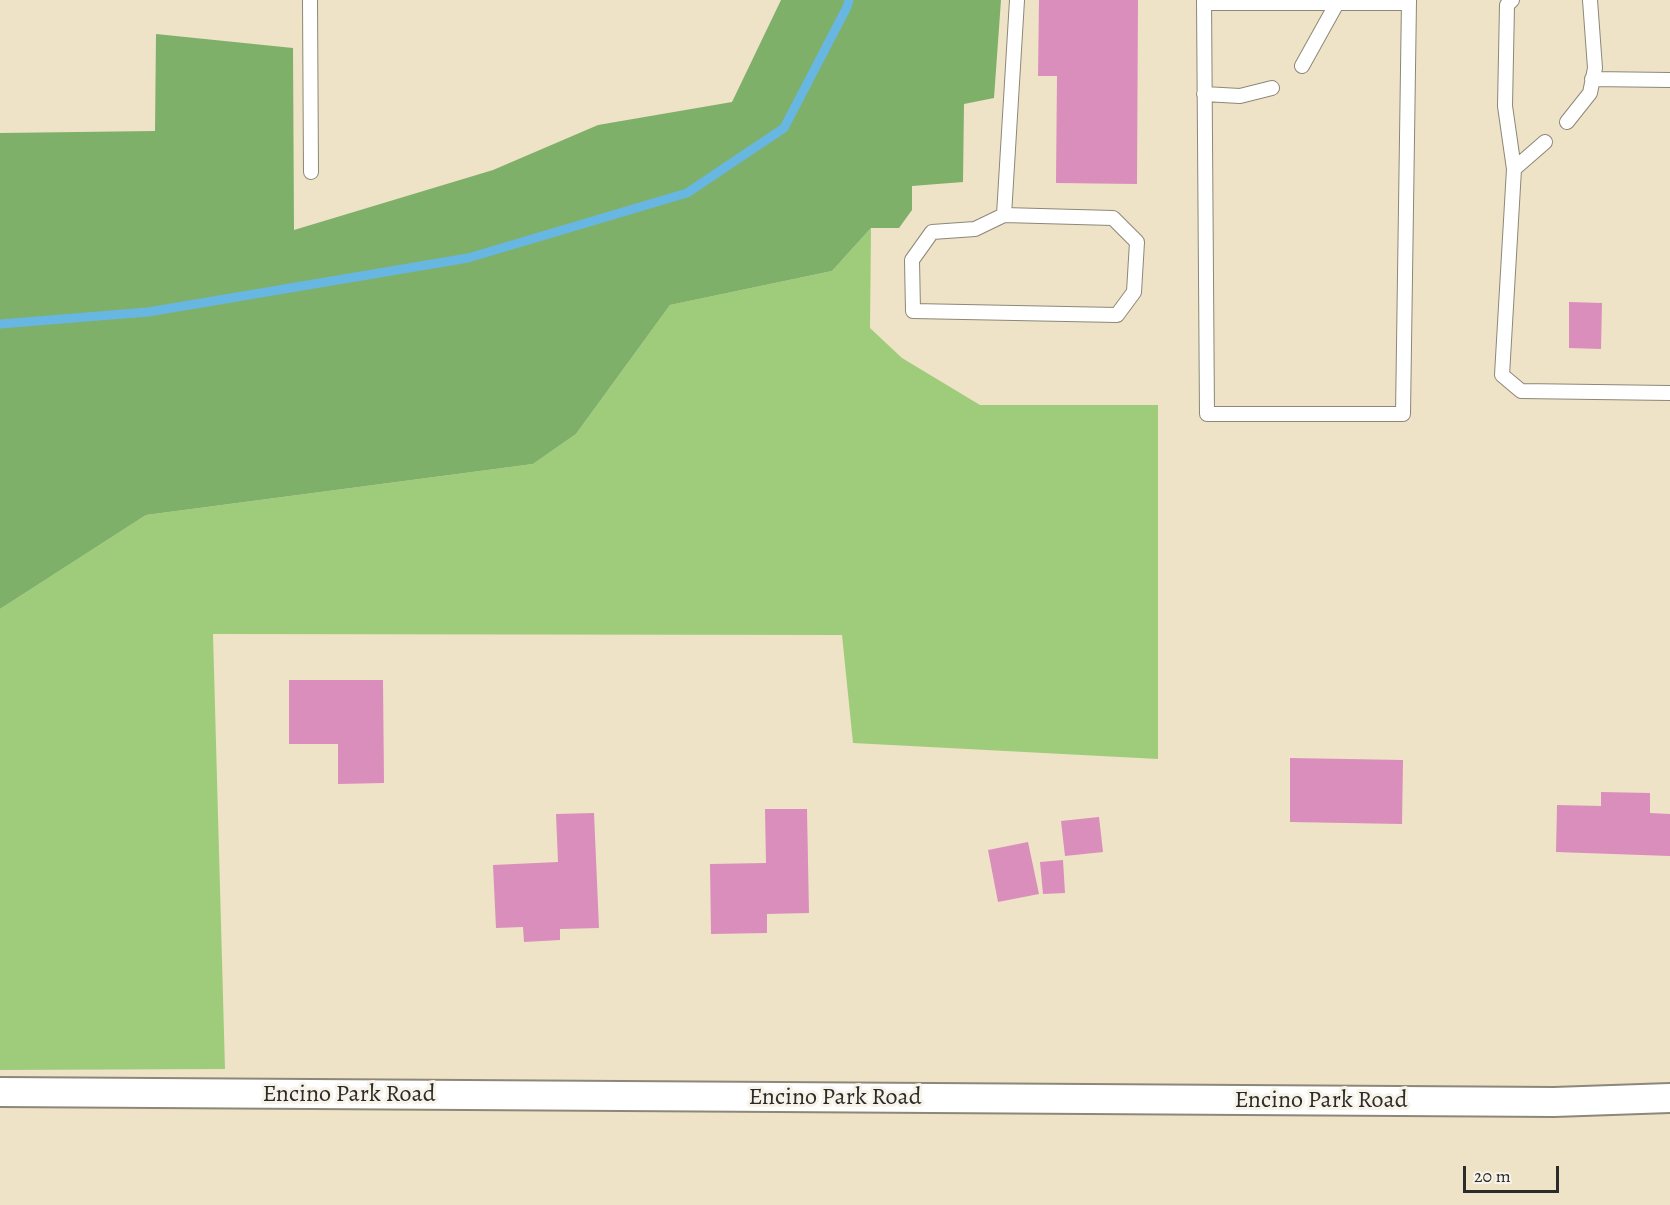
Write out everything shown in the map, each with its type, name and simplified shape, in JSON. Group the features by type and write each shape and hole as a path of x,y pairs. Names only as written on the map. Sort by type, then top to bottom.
{"street":[{"name":"Encino Park Road","path":"0,1092 1543,1102 1670,1098"}],"lane":[{"path":"310,0 311,172"},
{"path":"1004,215 1017,0"},
{"path":"1512,0 1507,5 1505,106 1514,169 1502,375 1521,391 1670,393"},
{"path":"1567,122 1590,93 1594,68 1590,0"},
{"path":"1204,2 1337,3 1409,2 1403,414 1207,414 1204,2"},
{"path":"1302,66 1337,3"},
{"path":"1592,79 1670,80"},
{"path":"1204,94 1240,96 1272,88"},
{"path":"1514,169 1545,142"},
{"path":"1004,215 1113,218 1137,242 1134,292 1117,315 912,311 912,260 932,232 975,229 1004,215"}],"green space":[{"path":"781,0 1001,0 994,98 964,104 963,182 912,186 912,210 899,228 871,228 832,271 670,305 576,434 533,464 146,515 0,609 0,133 155,131 156,34 293,48 294,230 493,170 598,125 732,102"},
{"path":"871,228 870,328 902,358 980,405 1158,405 1158,759 853,743 842,635 213,634 225,1069 0,1070 0,609 146,515 533,464 576,434 670,305 832,271"}],"building":[{"path":"1039,0 1138,0 1137,184 1056,183 1057,76 1038,76"},
{"path":"1569,302 1602,303 1601,349 1569,348"},
{"path":"289,680 383,680 384,783 338,784 338,744 289,744"},
{"path":"1290,758 1403,760 1402,824 1290,822"},
{"path":"1601,792 1650,793 1650,813 1670,814 1670,856 1556,852 1557,805 1601,806"},
{"path":"765,809 807,809 809,913 767,914 767,933 711,934 710,864 766,863"},
{"path":"594,813 599,928 560,929 560,940 524,942 523,927 496,928 493,865 558,862 556,814"},
{"path":"1099,817 1103,852 1065,856 1061,821"},
{"path":"1028,842 1039,894 998,902 988,850"},
{"path":"1063,860 1065,893 1043,894 1040,862"}],"waterway":[{"path":"0,324 148,312 468,258 687,193 784,128 849,0"}]}
